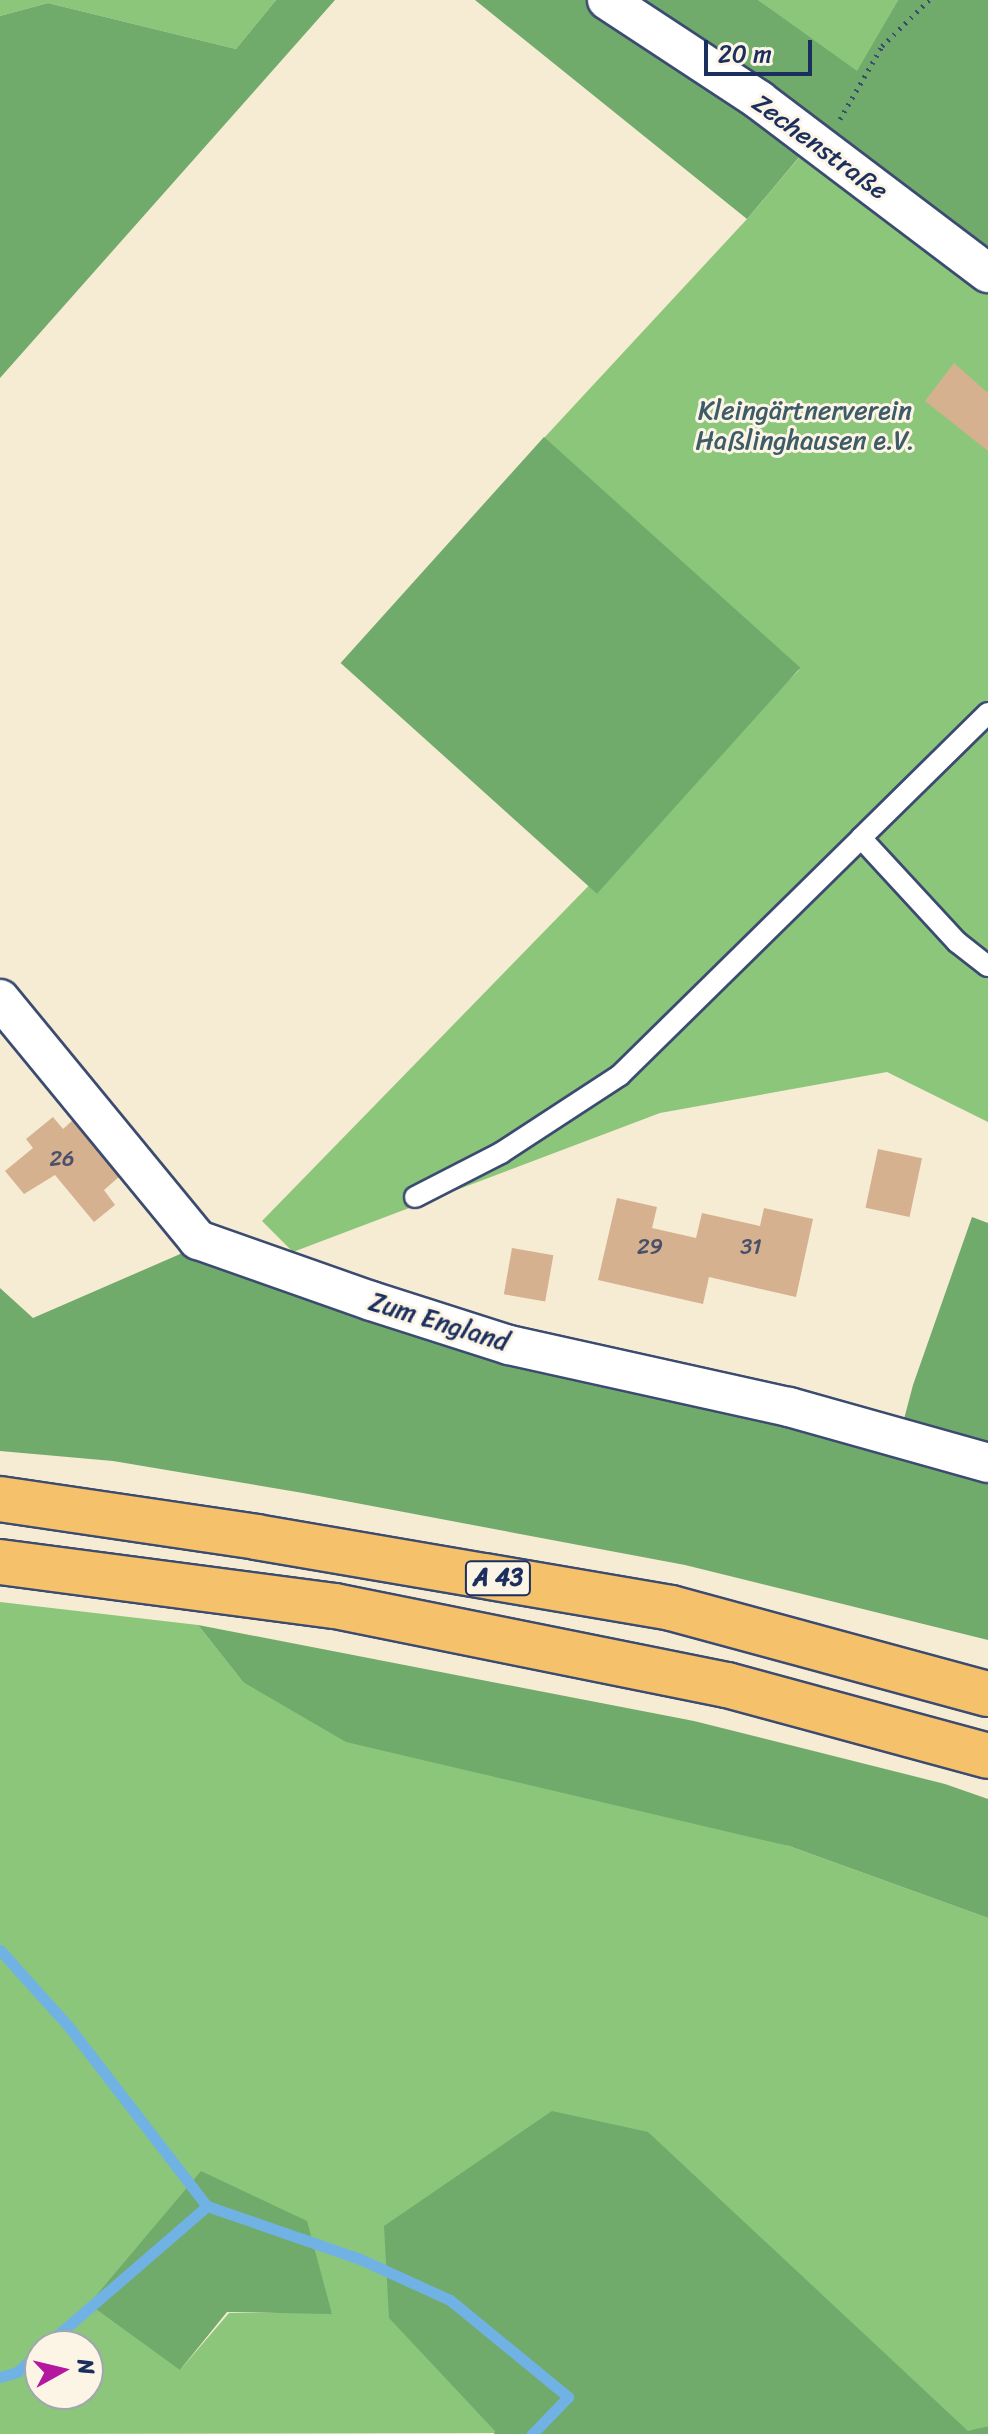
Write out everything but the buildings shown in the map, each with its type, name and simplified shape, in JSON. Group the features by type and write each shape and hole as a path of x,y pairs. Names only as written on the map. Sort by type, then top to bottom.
{"highway":[{"name":"A 43","path":"0,1499 256,1537 671,1608 988,1694"},
{"name":"A 43","path":"0,1562 351,1609 727,1685 988,1756"}],"street":[{"name":"Zechenstraße","path":"607,0 824,148 988,273"},
{"name":"Zum England","path":"0,999 198,1240 371,1301 509,1345 789,1407 988,1463"}],"lane":[{"path":"415,1197 513,1146 620,1075 988,713"},
{"path":"861,838 957,942 988,966"}],"path":[{"path":"824,148 882,46 929,0"}],"green space":[{"path":"0,0 276,0 236,49 48,3 0,16"},
{"path":"276,0 335,0 0,378 0,16 48,3 236,49"},
{"path":"475,0 758,0 857,71 898,0 988,0 988,247 822,130 747,219"},
{"path":"758,0 898,0 857,72"},
{"name":"Kleingärtnerverein Haßlinghausen e.V.","path":"809,146 988,291 988,1122 887,1072 660,1113 293,1252 262,1221 799,670 544,438 747,219"},
{"path":"544,437 800,668 597,894 341,663"},
{"path":"972,1217 988,1223 988,1640 685,1565 303,1493 113,1461 0,1451 0,1288 33,1318 194,1248 243,1277 400,1325 899,1438 913,1385"},
{"path":"0,1602 198,1625 243,1682 789,1846 988,1918 988,2426 968,2432 0,2434","holes":["201,2171 332,2313 229,2313 180,2370"]},
{"path":"198,1625 694,1721 945,1784 988,1799 988,1918 789,1846 346,1742 243,1682"},
{"path":"552,2111 648,2132 968,2431 988,2426 988,2434 494,2434 495,2431 389,2318 384,2226"},
{"path":"201,2171 307,2221 332,2314 227,2312 180,2370 89,2304"}],"waterway":[{"path":"0,1950 69,2027 207,2206"},
{"path":"64,2330 207,2206 360,2259 450,2300 568,2397 532,2434"},
{"path":"0,2377 17,2372 24,2366"}]}
